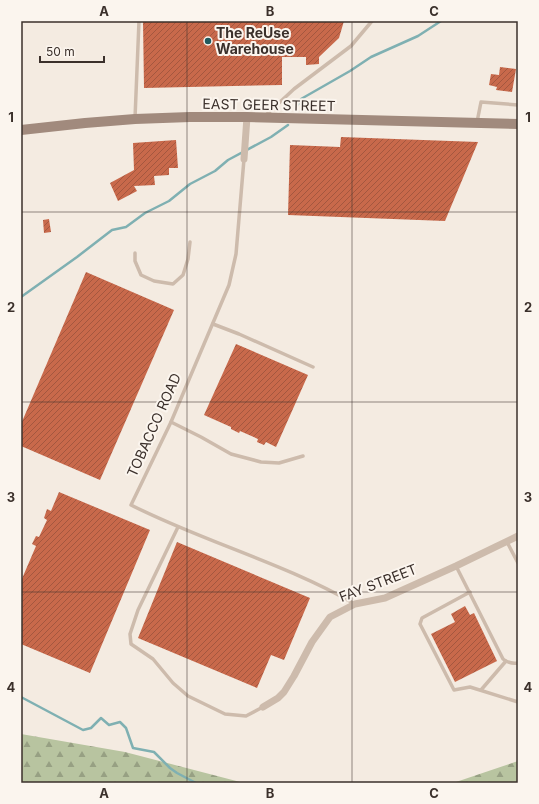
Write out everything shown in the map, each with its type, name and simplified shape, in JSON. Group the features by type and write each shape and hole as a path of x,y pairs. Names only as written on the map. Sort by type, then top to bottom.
{"main road":[{"name":"EAST GEER STREET","path":"21,130 135,119 246,117 518,124"}],"street":[{"name":"TOBACCO ROAD","path":"244,159 246,117"},
{"name":"FAY STREET","path":"263,708 284,692 312,642 330,617 355,604 385,598 518,536"}],"lane":[{"path":"135,119 139,21"},
{"path":"263,118 294,89 351,46 372,21"},
{"path":"477,123 481,102 518,105"},
{"name":"TOBACCO ROAD","path":"244,159 236,254 229,285 171,422 131,505 178,527 282,568 355,604"},
{"path":"135,253 135,261 141,275 154,281 173,284 183,275 188,259 190,242"},
{"path":"213,324 313,367"},
{"path":"171,422 202,437 231,454 261,462 279,463 304,456"},
{"path":"178,527 138,610 130,634 131,644 152,659 173,683 188,696 194,699 225,714 246,716 263,708"},
{"path":"507,542 518,563"},
{"path":"456,566 503,659 514,664 518,664"},
{"path":"470,592 422,618 420,624 454,690 470,687 518,702"},
{"path":"481,690 506,661"}],"green space":[{"path":"21,734 125,752 244,783 24,783 21,780"},
{"path":"518,761 518,783 453,783"}],"building":[{"path":"143,21 344,21 339,38 319,57 319,64 306,65 306,57 282,57 282,85 144,88"},
{"path":"500,67 516,69 512,92 496,90 497,87 489,85 491,74 499,75"},
{"path":"341,137 478,142 445,221 288,215 290,145 340,147"},
{"path":"176,140 178,168 169,168 169,175 154,176 155,185 134,186 137,191 118,201 110,183 134,170 133,143"},
{"path":"49,219 51,232 44,233 43,220"},
{"path":"86,272 174,310 100,480 21,446 21,424"},
{"path":"236,344 308,375 276,447 266,442 264,445 257,442 258,439 240,431 239,433 231,429 231,427 204,415"},
{"path":"59,492 150,530 90,673 21,644 21,581 36,546 32,544 36,536 39,537 47,520 44,518 47,509 51,511"},
{"path":"177,542 310,598 284,660 271,655 257,688 138,638"},
{"path":"465,606 470,615 474,613 497,661 455,682 431,634 455,622 451,614"}],"waterway":[{"path":"296,108 301,99 350,71 371,57 418,36 441,21"},
{"path":"21,297 112,230 126,227 145,213 169,201 190,184 215,171 228,160 271,137 288,125"},
{"path":"21,697 83,730 91,728 101,718 109,725 120,722 126,728 133,748 154,752 170,768 196,783"}],"place":[{"name":"The ReUse Warehouse","path":"208,41"}]}
